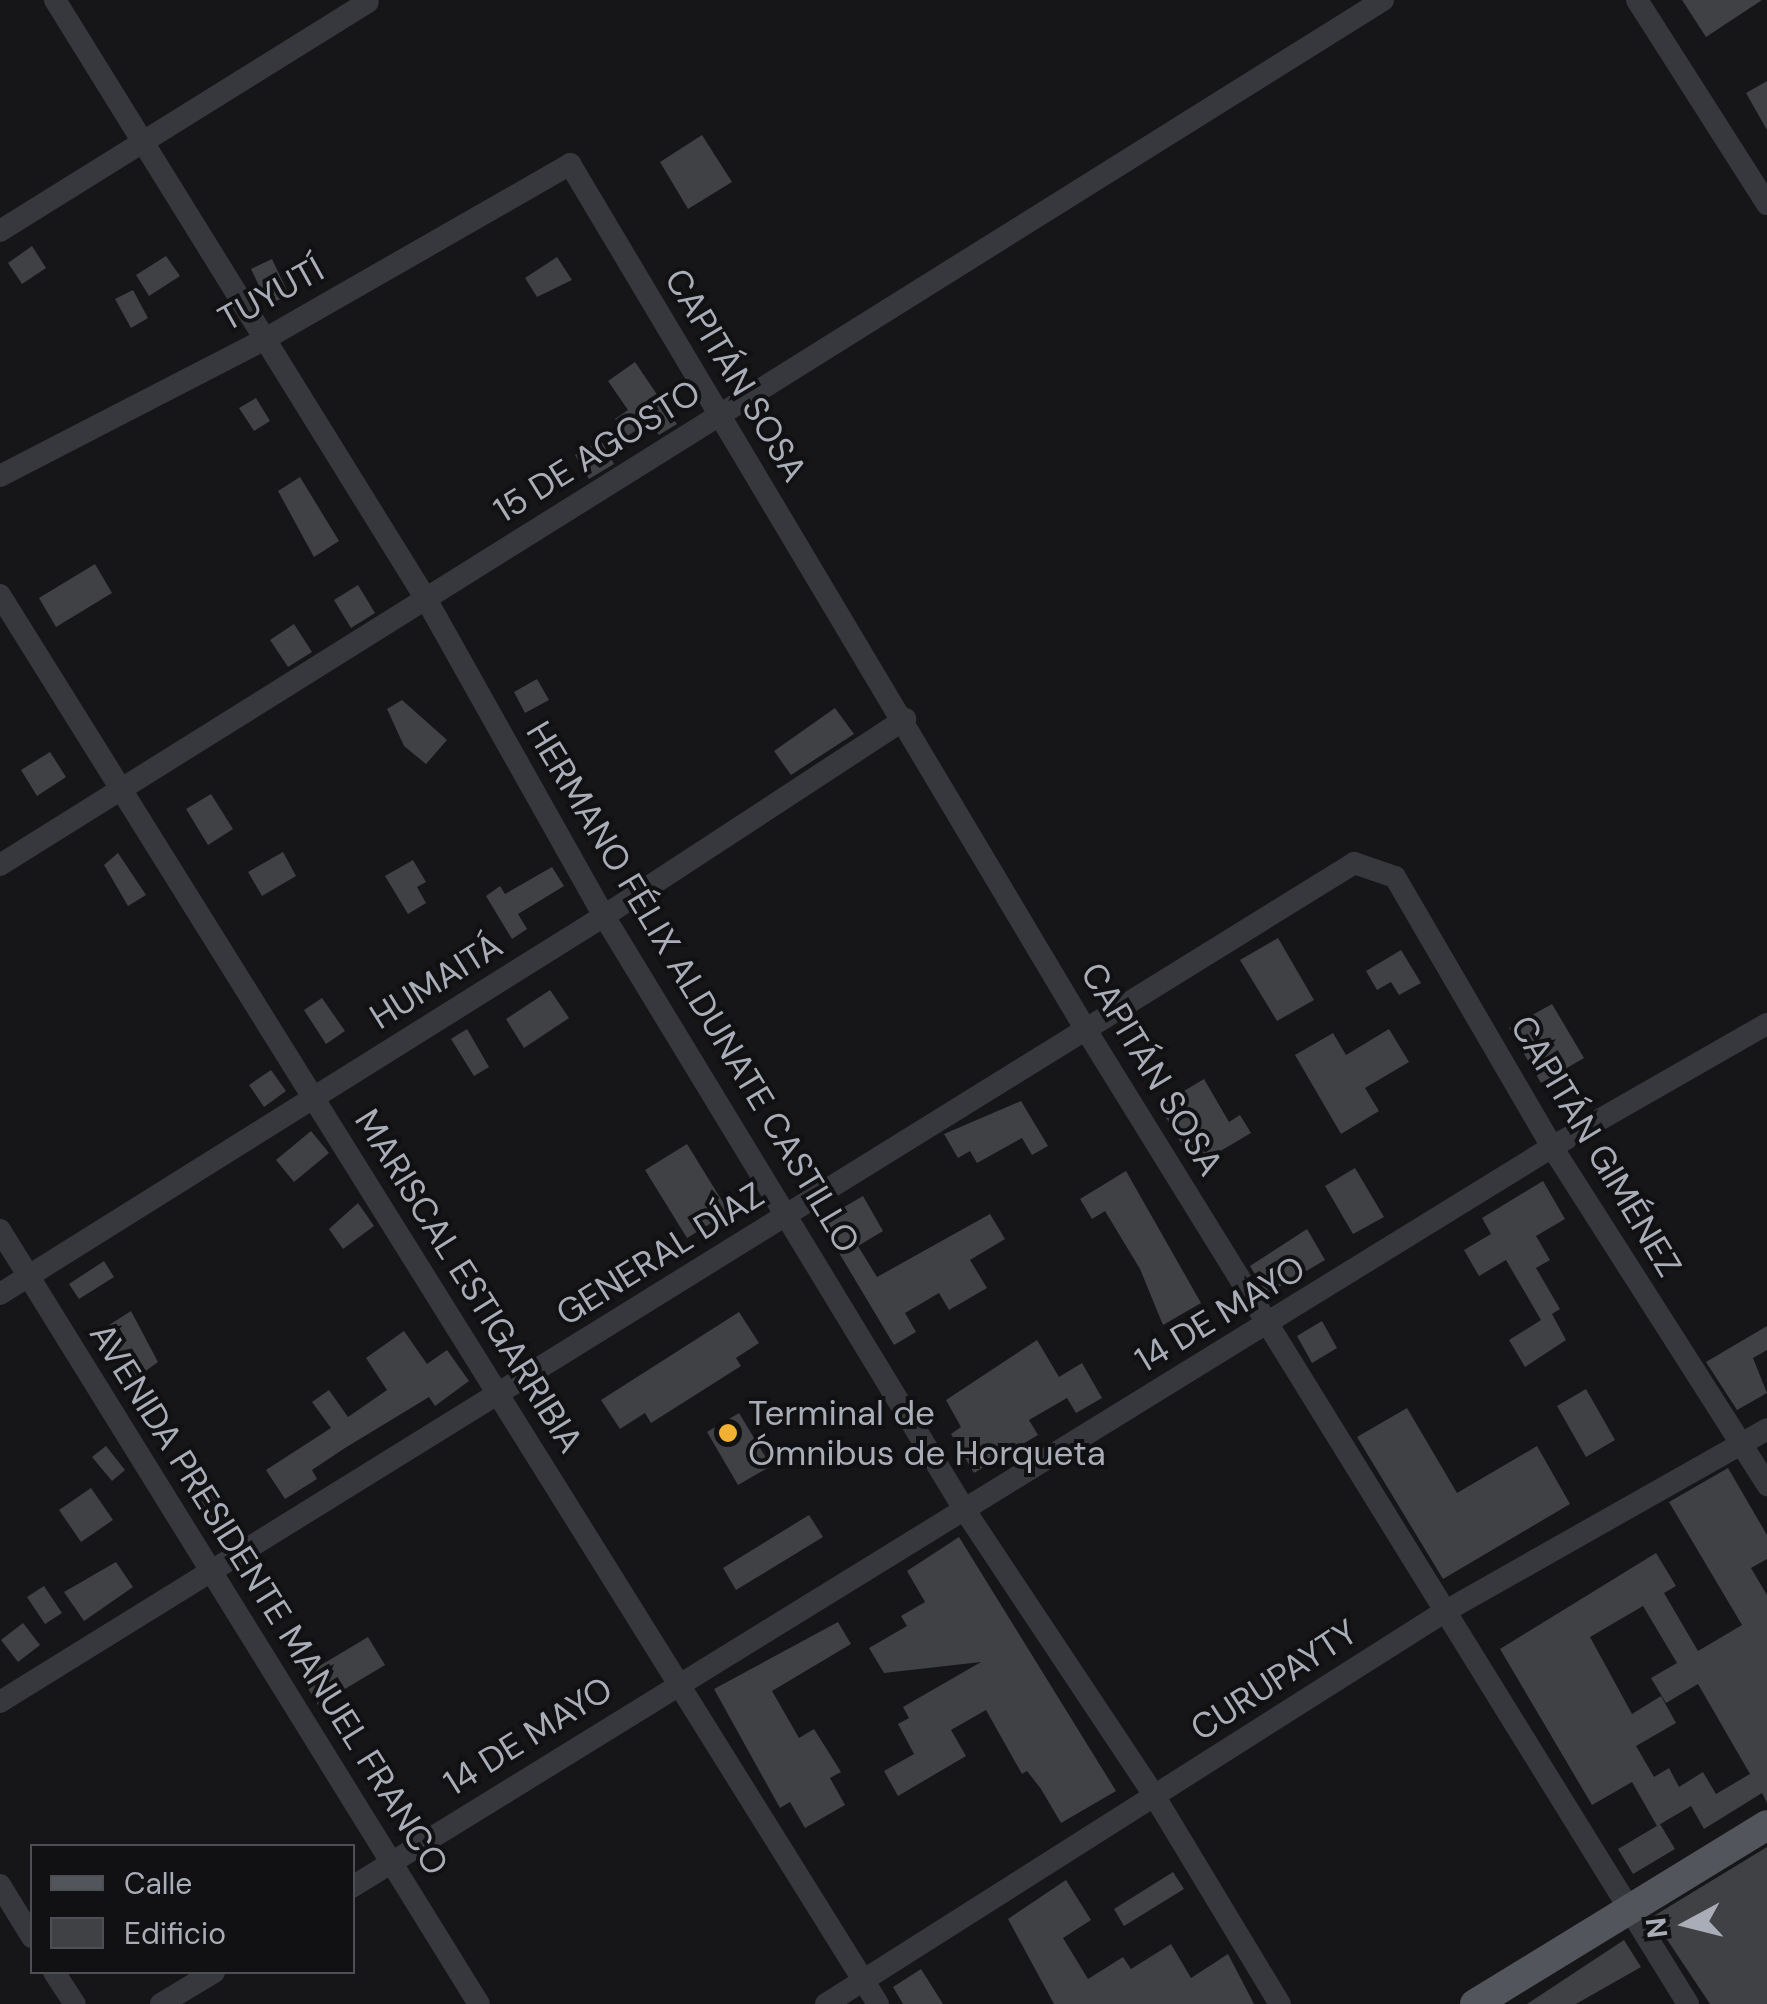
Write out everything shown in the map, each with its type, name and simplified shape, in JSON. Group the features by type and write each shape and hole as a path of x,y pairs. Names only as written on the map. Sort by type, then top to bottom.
{"main road":[{"path":"1475,2004 1767,1825"}],"street":[{"name":"HERMANO FÉLIX ALDUNATE CASTILLO","path":"55,0 426,599 604,916 964,1509 1156,1797 1280,2004"},
{"name":"15 DE AGOSTO","path":"0,865 1383,0"},
{"path":"1638,0 1763,190"},
{"path":"0,232 368,2"},
{"name":"CAPITÁN SOSA","path":"570,164 1083,1025 1688,2004"},
{"name":"TUYUTÍ","path":"0,476 265,339 570,164"},
{"name":"MARISCAL ESTIGARRIBIA","path":"0,596 878,2004"},
{"name":"HUMAITÁ","path":"0,1294 604,916 904,719"},
{"name":"GENERAL DÍAZ","path":"0,1702 500,1396 1083,1025 1354,862"},
{"name":"CAPITÁN GIMÉNEZ","path":"1354,862 1396,878 1552,1147 1767,1485"},
{"name":"14 DE MAYO","path":"355,1885 678,1682 1269,1326 1552,1147 1767,1024"},
{"name":"AVENIDA PRESIDENTE MANUEL FRANCO","path":"0,1230 479,2004"},
{"name":"CURUPAYTY","path":"826,2004 1444,1612 1767,1429"},
{"path":"0,1885 30,1934"},
{"path":"55,1974 74,2004"},
{"path":"161,2004 211,1974"}],"building":[{"path":"1682,0 1762,0 1706,37"},
{"path":"1767,81 1767,130 1746,93"},
{"path":"702,135 732,182 688,209 660,162"},
{"path":"32,246 46,268 22,284 8,263"},
{"path":"166,256 180,276 149,296 136,275"},
{"path":"557,257 572,280 537,297 525,278"},
{"path":"272,259 289,295 268,305 251,269"},
{"path":"133,290 148,318 131,328 115,299"},
{"path":"635,362 677,424 659,435 650,421 626,437 615,419 628,410 608,381"},
{"path":"256,398 270,421 254,431 239,408"},
{"path":"601,440 614,464 589,479 575,455"},
{"path":"300,477 339,541 314,557 278,491"},
{"path":"95,564 112,593 56,627 39,598"},
{"path":"358,585 375,613 351,628 334,600"},
{"path":"294,624 312,652 288,667 270,640"},
{"path":"537,679 549,700 525,713 514,692"},
{"path":"402,700 447,740 426,764 404,746 387,709"},
{"path":"835,708 854,734 791,775 774,751"},
{"path":"50,752 66,777 37,796 21,770"},
{"path":"211,794 233,829 208,845 186,809"},
{"path":"283,852 296,876 262,896 248,872"},
{"path":"118,853 146,895 128,906 104,865"},
{"path":"413,860 426,882 417,887 426,903 408,914 385,876"},
{"path":"552,867 564,886 518,914 527,929 512,939 486,896 500,886 505,894"},
{"path":"1278,938 1314,1000 1277,1021 1240,960"},
{"path":"1401,950 1421,983 1399,995 1391,982 1377,990 1366,971"},
{"path":"550,990 569,1018 524,1048 506,1019"},
{"path":"322,998 345,1031 326,1044 304,1010"},
{"path":"1552,1004 1584,1058 1541,1083 1509,1028"},
{"path":"467,1029 489,1067 474,1076 451,1039"},
{"path":"1389,1029 1409,1062 1365,1088 1379,1111 1341,1134 1295,1055 1333,1033 1346,1055"},
{"path":"271,1070 286,1091 264,1107 249,1085"},
{"path":"1204,1079 1229,1122 1240,1115 1251,1133 1195,1166 1159,1106"},
{"path":"1021,1101 1048,1146 1032,1155 1022,1138 977,1163 970,1151 958,1158 944,1134"},
{"path":"311,1131 329,1153 294,1182 276,1160"},
{"path":"687,1144 729,1212 687,1238 645,1170"},
{"path":"1355,1168 1384,1217 1353,1234 1325,1186"},
{"path":"1126,1171 1201,1303 1163,1325 1140,1269 1105,1211 1092,1219 1080,1199"},
{"path":"1543,1181 1565,1219 1536,1236 1550,1260 1536,1268 1560,1309 1552,1314 1566,1340 1525,1367 1509,1340 1541,1320 1506,1260 1479,1276 1464,1250 1491,1234 1482,1218"},
{"path":"863,1196 883,1231 858,1246 877,1277 990,1214 1005,1239 970,1260 987,1288 949,1310 939,1293 905,1313 916,1332 894,1345 820,1221"},
{"path":"358,1203 374,1226 343,1249 329,1229"},
{"path":"1307,1229 1325,1260 1267,1294 1250,1266"},
{"path":"104,1261 114,1277 79,1299 69,1284"},
{"path":"131,1311 158,1362 136,1378 113,1346 105,1351 95,1334"},
{"path":"739,1312 759,1343 736,1358 741,1366 651,1423 645,1413 620,1429 601,1400"},
{"path":"1322,1321 1337,1348 1312,1363 1297,1336"},
{"path":"1767,1326 1767,1350 1753,1358 1767,1393 1737,1410 1706,1362"},
{"path":"404,1331 427,1364 447,1350 469,1381 435,1406 429,1397 345,1448 312,1470 317,1479 285,1499 266,1470 331,1428 312,1402 329,1390 348,1417 387,1390 366,1358"},
{"path":"1037,1340 1059,1377 1082,1363 1102,1398 1076,1413 1067,1398 1029,1420 1038,1435 974,1473 951,1434 961,1427 946,1400"},
{"path":"1586,1389 1615,1440 1586,1457 1557,1406"},
{"path":"1407,1408 1457,1493 1537,1446 1570,1504 1443,1579 1357,1437"},
{"path":"739,1413 771,1466 738,1485 707,1432"},
{"path":"106,1446 125,1470 112,1481 92,1457"},
{"path":"1728,1468 1767,1535 1767,1559 1751,1568 1767,1595 1767,1803 1762,1793 1704,1829 1691,1806 1657,1826 1632,1782 1592,1805 1500,1649 1656,1553 1676,1586 1664,1593 1698,1651 1742,1625 1669,1502","holes":["1643,1606 1677,1663 1651,1678 1666,1703 1698,1684 1750,1774 1716,1794 1703,1772 1679,1787 1669,1768 1654,1777 1636,1746 1676,1723 1661,1696 1632,1714 1590,1637"]},
{"path":"91,1488 113,1520 81,1542 59,1510"},
{"path":"212,1494 233,1528 217,1539 196,1505"},
{"path":"809,1515 823,1537 736,1590 723,1568"},
{"path":"959,1537 1116,1791 1061,1823 1027,1771 1022,1774 986,1710 951,1730 966,1756 898,1796 884,1771 914,1754 898,1724 909,1718 903,1707 981,1662 884,1673 869,1648 907,1626 901,1616 925,1602 907,1571"},
{"path":"116,1562 133,1587 84,1621 64,1592"},
{"path":"44,1586 62,1613 45,1624 27,1597"},
{"path":"838,1622 851,1644 772,1691 799,1738 814,1729 841,1772 830,1778 845,1805 805,1828 790,1802 780,1808 714,1689"},
{"path":"23,1623 40,1645 18,1662 1,1640"},
{"path":"368,1637 385,1665 318,1705 301,1677"},
{"path":"1660,1824 1675,1849 1633,1874 1618,1849"},
{"path":"1767,1847 1767,2004 1710,2004 1652,1917"},
{"path":"1173,1872 1184,1889 1124,1926 1114,1909"},
{"path":"1066,1880 1091,1920 1063,1938 1088,1979 1123,1957 1131,1969 1171,1944 1191,1978 1228,1954 1254,2004 1054,2004 1008,1919"},
{"path":"1624,1940 1641,1967 1576,2004 1527,2004"},
{"path":"921,1969 943,2004 903,2004 893,1987"}],"place":[{"name":"Terminal de Ómnibus de Horqueta","path":"728,1433"}]}
